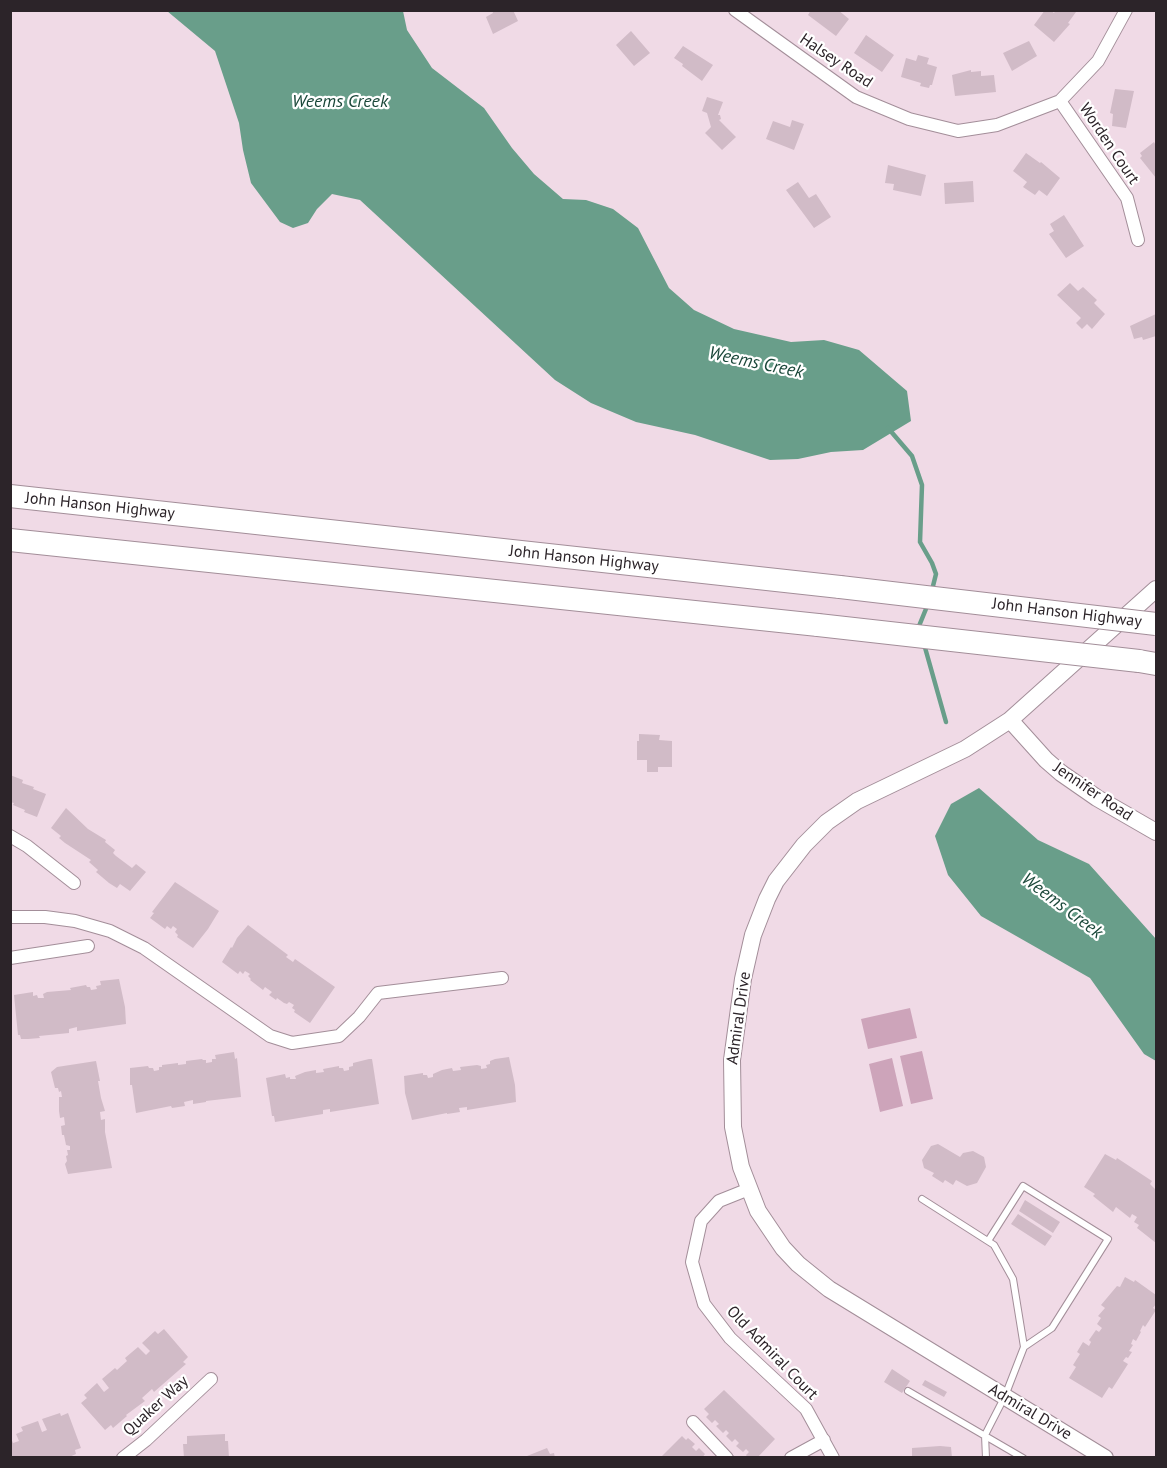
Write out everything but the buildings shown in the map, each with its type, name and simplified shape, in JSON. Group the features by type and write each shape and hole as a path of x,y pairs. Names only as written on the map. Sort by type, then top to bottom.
{"highway":[{"name":"John Hanson Highway","path":"10,496 1156,624"},
{"path":"10,540 1148,662"}],"street":[{"name":"Halsey Road","path":"735,10 856,97 909,119 958,131 997,125 1060,101 1098,61 1126,10"},
{"name":"Worden Court","path":"1060,101 1126,198 1138,240"},
{"name":"Admiral Drive","path":"1105,1458 830,1289 798,1264 758,1211 738,1157 733,1127 732,1060 748,955 759,917 776,881 804,845 841,811 873,792 965,749 1010,720 1156,589"},
{"name":"Jennifer Road","path":"1010,720 1038,752 1061,773 1097,798 1156,832"},
{"path":"10,836 27,846 74,883"},
{"path":"10,917 45,917 75,921 110,931 144,948 270,1036 292,1043 339,1036 359,1017 378,993 402,988 502,978"},
{"path":"10,958 88,946"},
{"name":"Old Admiral Court","path":"749,1190 718,1201 701,1221 692,1262 704,1304 730,1338 806,1409 833,1458"},
{"name":"Quaker Way","path":"123,1458 146,1440 211,1379"},
{"path":"693,1422 726,1458"},
{"path":"791,1458 824,1440"}],"lane":[{"path":"988,1241 1023,1186 1108,1239 1052,1328 1024,1347"},
{"path":"922,1199 993,1245 1013,1279 1024,1347 1005,1396 986,1435 986,1458"},
{"path":"908,1391 1023,1458"}],"shaded area":[{"path":"910,1008 917,1038 868,1049 861,1019"},
{"path":"922,1051 933,1099 911,1104 900,1056"},
{"path":"892,1058 903,1106 880,1112 869,1064"}],"water":[{"name":"Weems Creek","path":"167,11 403,11 407,30 432,68 484,108 512,148 534,174 563,199 586,200 613,209 638,228 669,288 694,310 734,329 791,342 824,340 859,350 907,391 911,421 863,450 831,452 798,459 770,460 695,435 636,422 591,403 555,380 360,200 332,194 317,209 308,223 293,228 280,222 251,183 239,123 215,51"},
{"path":"979,788 1038,840 1089,864 1156,939 1156,1061 1144,1054 1090,978 981,916 948,875 935,836 951,804"}],"waterway":[{"name":"Weems Creek","path":"888,428 912,456 922,485 920,542 936,574 932,590"},
{"name":"Weems Creek","path":"920,630 919,626 928,604"},
{"name":"Weems Creek","path":"924,644 946,722"}]}
